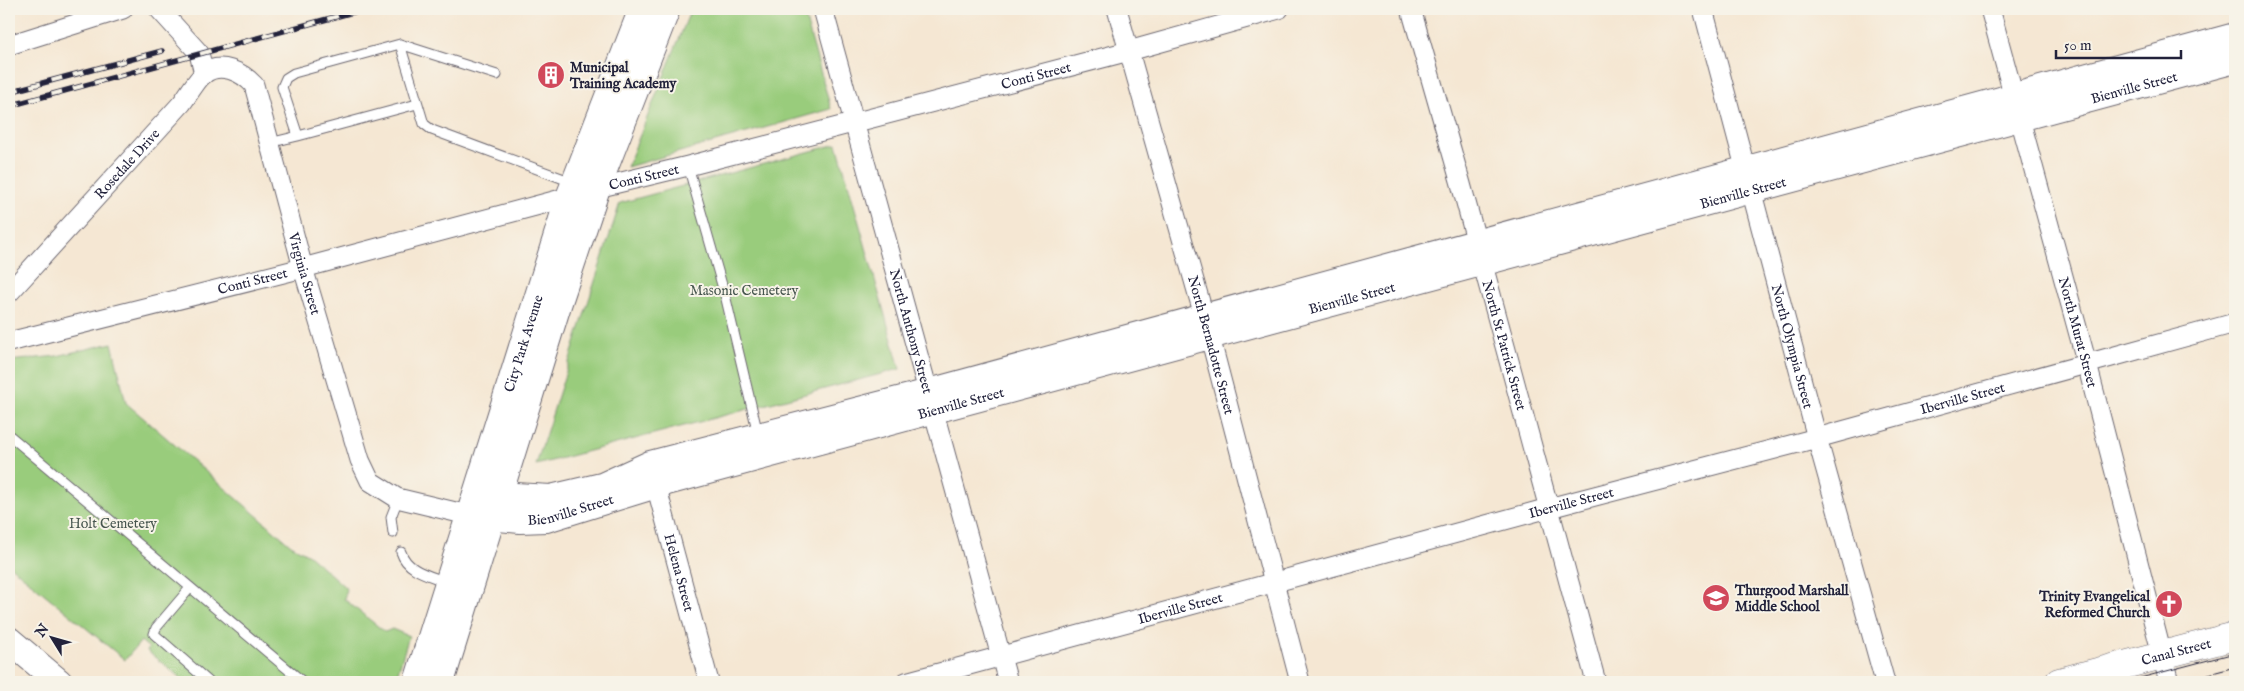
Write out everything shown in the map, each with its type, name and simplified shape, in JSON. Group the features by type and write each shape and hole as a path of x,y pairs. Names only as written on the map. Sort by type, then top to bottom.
{"main road":[{"name":"Canal Street","path":"2059,682 2235,636"}],"street":[{"path":"13,39 123,9"},
{"path":"159,9 199,53 204,74"},
{"name":"City Park Avenue","path":"416,682 458,587 486,510 580,189 642,9"},
{"name":"City Park Avenue","path":"486,510 507,468 558,305 580,189 667,9"},
{"name":"North Anthony Street","path":"823,9 1008,682"},
{"name":"North Bernadotte Street","path":"1117,9 1207,326 1300,682"},
{"name":"Conti Street","path":"9,342 303,268 580,189 688,166 1129,51 1279,9"},
{"name":"North St Patrick Street","path":"1411,9 1596,682"},
{"name":"North Olympia Street","path":"1703,9 1817,438 1885,682"},
{"name":"North Murat Street","path":"1990,9 2087,364 2169,682"},
{"name":"Bienville Street","path":"486,510 551,498 653,474 932,401 1748,180 2017,107 2235,36"},
{"name":"Bienville Street","path":"2017,107 2235,60"},
{"name":"Virginia Street","path":"204,74 218,68 234,70 245,75 254,85 303,268 360,460"},
{"name":"Rosedale Drive","path":"9,293 182,103 204,74"},
{"name":"Iberville Street","path":"906,682 1549,508 1817,438 2235,323"},
{"name":"Bienville Street","path":"360,460 370,480 384,492 398,499 546,519 653,474 759,436 932,401"},
{"name":"Bienville Street","path":"507,468 527,479 547,486 569,488 602,486"},
{"name":"Helena Street","path":"653,474 709,682"},
{"name":"City Park Avenue","path":"441,682 458,587"},
{"path":"11,646 54,681"}],"lane":[{"path":"400,44 424,124 432,130 580,189"},
{"path":"298,136 282,87 286,78 294,73 400,44 497,75"},
{"path":"270,143 417,104"},
{"path":"688,166 726,299 759,436"},
{"path":"9,435 304,682"},
{"path":"394,533 391,517 398,499"},
{"path":"401,552 406,563 413,569 458,587"},
{"path":"190,588 156,628 154,634 210,682"}],"green space":[{"path":"691,9 803,9 831,109 627,167"},
{"name":"Masonic Cemetery","path":"837,144 900,369 536,465 620,203"},
{"name":"Holt Cemetery","path":"112,343 126,403 291,545 309,555 347,589 344,599 385,632 392,629 409,636 395,682 186,682 147,651 149,648 141,641 125,660 9,565 9,361 57,356"}],"tram line":[{"path":"2125,682 2235,653"},
{"path":"2179,682 2235,667"}],"railway":[{"path":"9,106 364,9"},
{"path":"9,92 162,51"}],"place":[{"name":"Municipal Training Academy","path":"551,75"},
{"name":"Thurgood Marshall Middle School","path":"1716,598"},
{"name":"Trinity Evangelical Reformed Church","path":"2169,604"}]}
